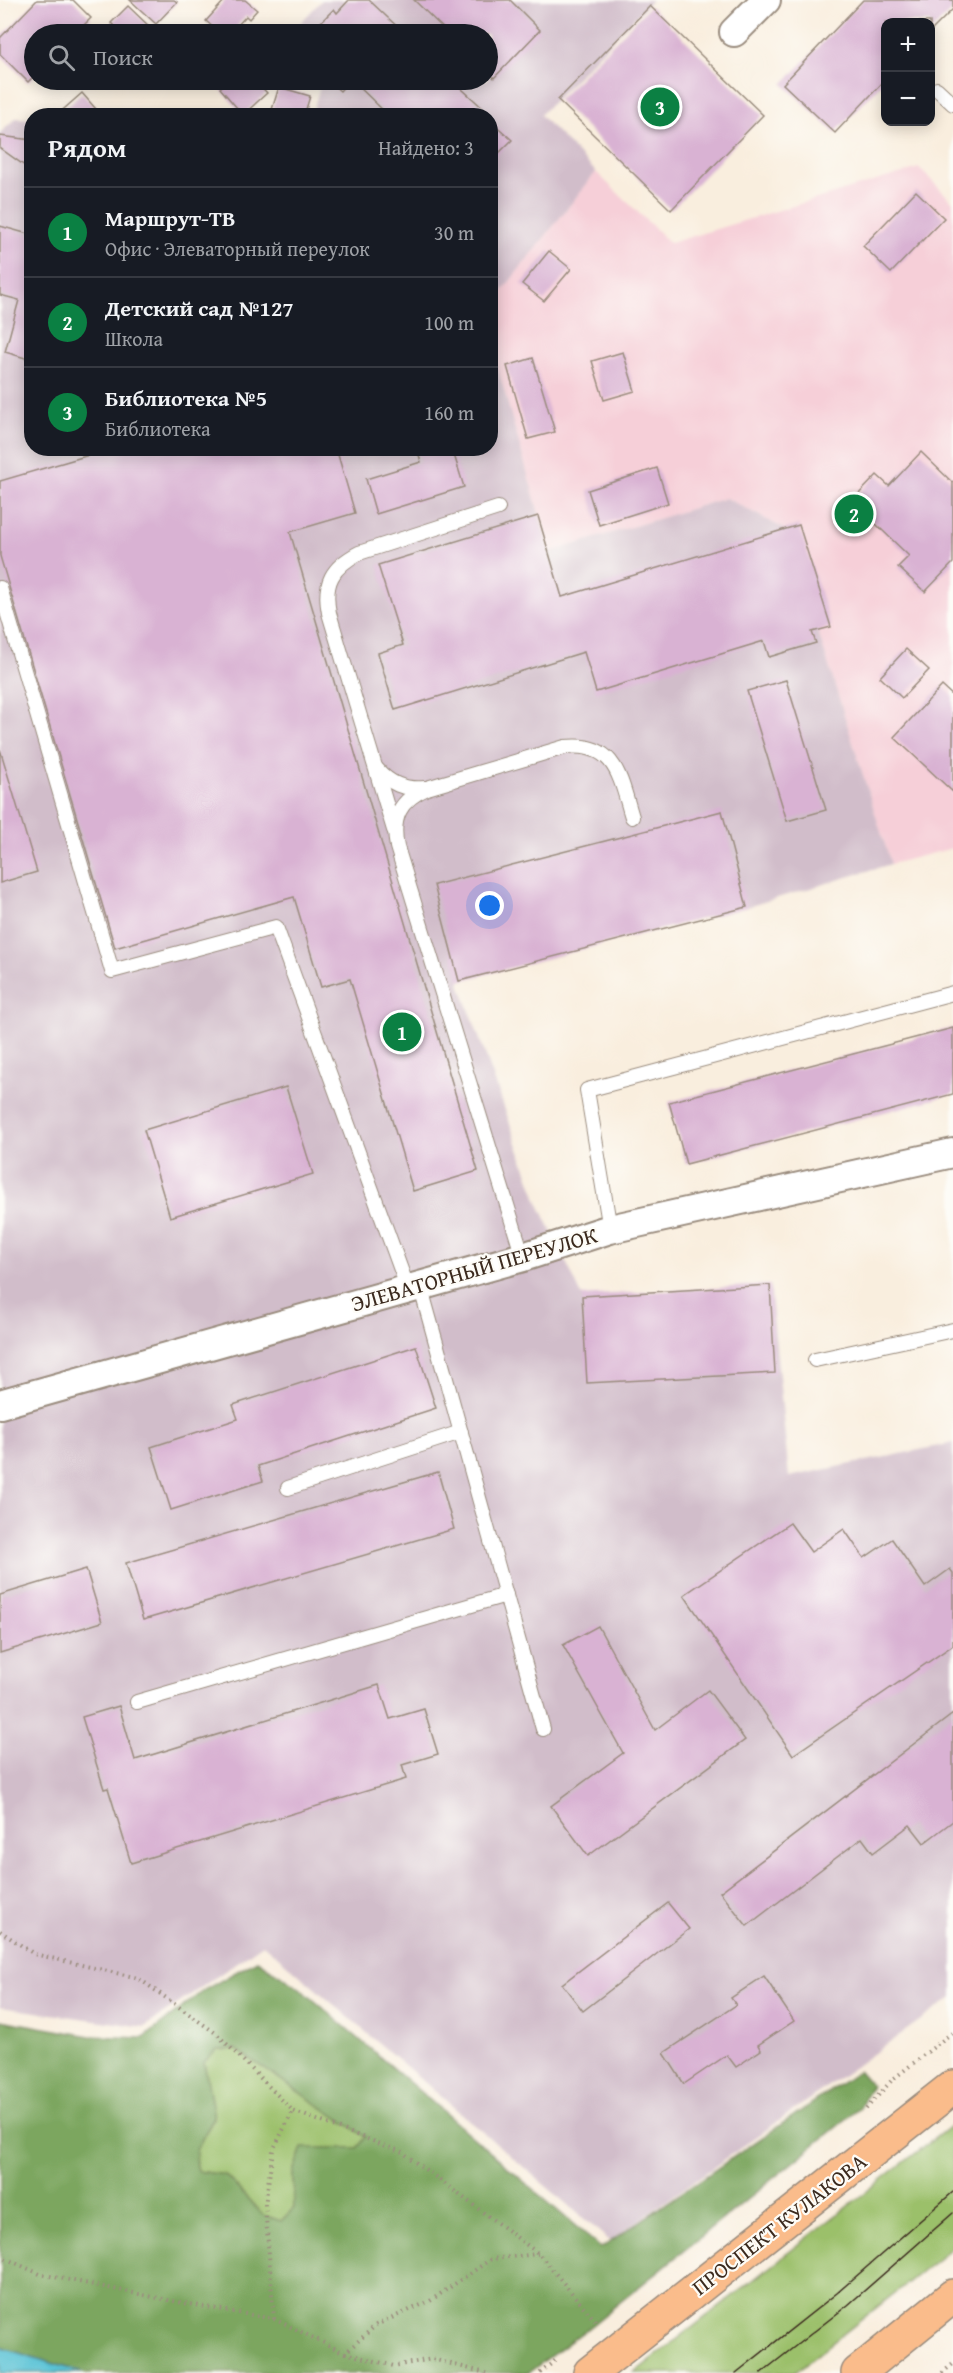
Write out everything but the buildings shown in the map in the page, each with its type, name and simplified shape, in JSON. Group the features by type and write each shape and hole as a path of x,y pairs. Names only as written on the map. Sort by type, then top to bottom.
{"main road":[{"name":"ПРОСПЕКТ КУЛАКОВА","path":"598,2367 953,2087"},
{"path":"858,2373 953,2296"}],"street":[{"path":"734,32 766,0"},
{"name":"ЭЛЕВАТОРНЫЙ ПЕРЕУЛОК","path":"0,1404 523,1257 610,1229 953,1153"}],"lane":[{"path":"937,89 953,104"},
{"path":"498,508 359,553 345,560 334,571 328,584 327,606 523,1257"},
{"path":"0,588 112,971 276,927 414,1287 461,1432 543,1729"},
{"path":"394,832 396,818 403,805 413,794 565,747 580,745 594,749 608,757 617,769 632,817"},
{"path":"371,755 376,767 391,782 412,789 427,788"},
{"path":"610,1229 586,1090 953,993"},
{"path":"815,1360 953,1330"},
{"path":"288,1488 461,1432"},
{"path":"137,1702 506,1595"}],"path":[{"path":"0,1931 34,1954 138,1978 217,2034 294,2111 402,2152 539,2254 601,2327"},
{"path":"274,2319 265,2205 273,2150 294,2111"},
{"path":"345,2353 376,2325 430,2301 491,2259 539,2254"},
{"path":"0,2256 40,2274 274,2319 345,2353 394,2366 432,2359 486,2373"},
{"path":"942,2373 953,2364"}],"shaded area":[{"path":"322,0 652,0 540,115 596,172 498,296 498,108 314,108 319,90 498,90 498,24 299,24"},
{"path":"16,118 24,118 24,456 498,456 498,370 550,552 726,498 786,530 891,864 747,907 459,981 538,1202 582,1296 770,1285 789,1477 953,1443 953,1997 610,2241 263,1944 145,2027 0,2007 0,133"},
{"path":"919,168 953,202 953,848 891,864 786,530 726,498 550,552 498,370 498,296 596,172 670,243"}],"green space":[{"path":"257,1960 300,1988 601,2248 859,2071 871,2085 860,2108 587,2329 528,2373 84,2373 0,2347 0,2020 90,2036 144,2038 204,1990","holes":["235,2049 366,2137 357,2148 302,2148 293,2172 294,2208 281,2221 263,2215 225,2175 197,2171 196,2150 214,2117 204,2062 217,2050"]},
{"path":"235,2049 366,2137 358,2148 302,2149 293,2172 294,2208 281,2221 263,2215 225,2175 197,2171 196,2150 214,2118 204,2062 217,2050"},
{"path":"953,2124 953,2247 794,2373 634,2373"}],"water":[{"path":"0,2347 84,2373 0,2373"}],"tram line":[{"path":"736,2373 837,2293 953,2192"},
{"path":"761,2373 848,2305 953,2213"}],"place":[{"name":"Библиотека №5","path":"660,107"},
{"name":"Детский сад №127","path":"854,514"},
{"name":"Маршрут-ТВ","path":"402,1032"}]}
